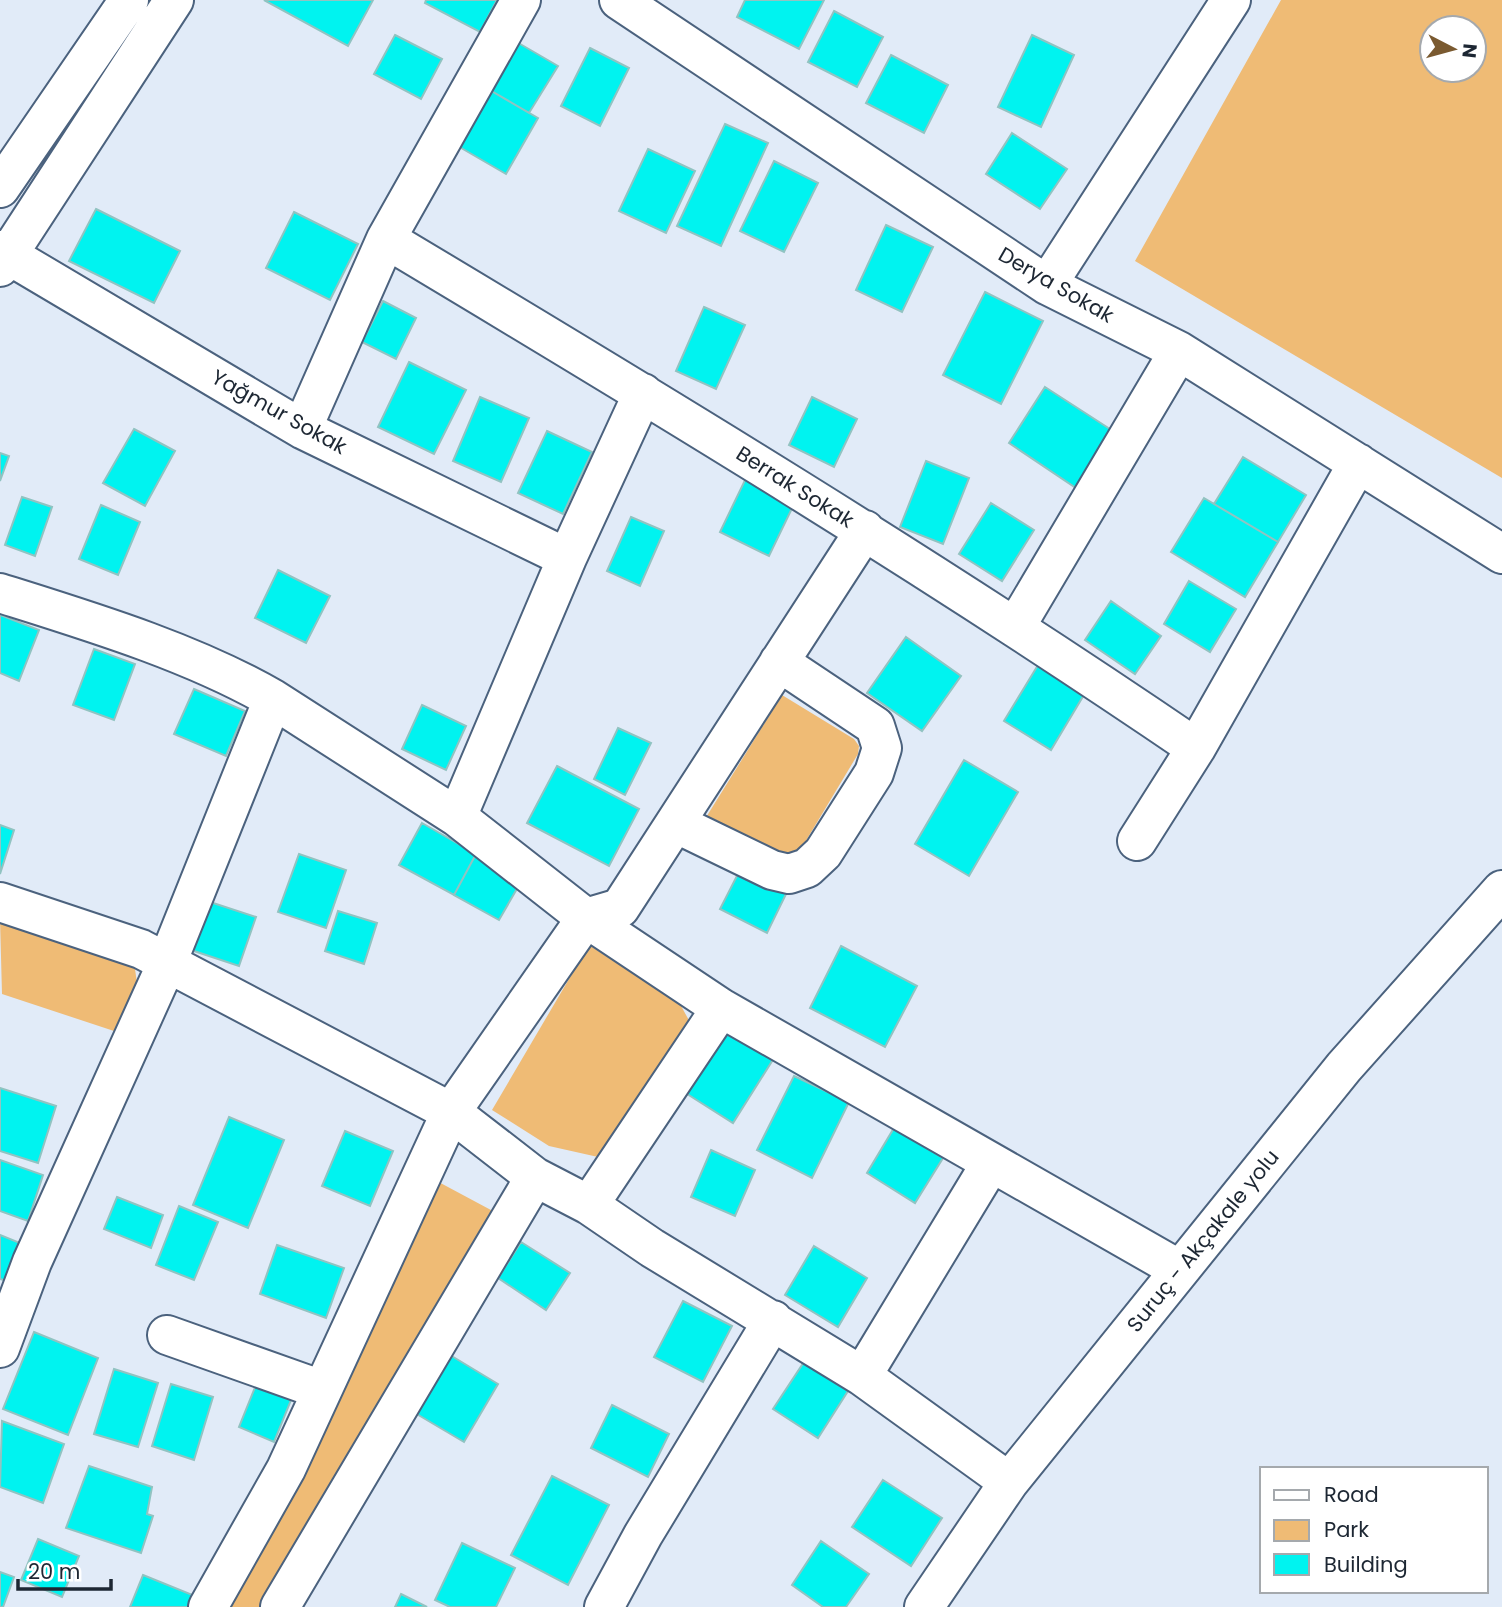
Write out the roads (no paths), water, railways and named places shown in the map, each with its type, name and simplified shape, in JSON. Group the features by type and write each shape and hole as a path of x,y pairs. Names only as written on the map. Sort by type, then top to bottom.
{"street":[{"path":"0,188 129,0"},
{"path":"6,243 174,0"},
{"path":"302,429 386,239 521,0"},
{"name":"Derya Sokak","path":"619,0 1047,285 1179,351 1502,554"},
{"path":"1047,285 1231,0"},
{"name":"Berrak Sokak","path":"386,239 865,530 1016,626 1196,748"},
{"name":"Yağmur Sokak","path":"6,243 302,429 567,558"},
{"path":"1016,626 1179,351"},
{"path":"457,817 567,558 643,393"},
{"path":"1137,841 1196,748 1358,464"},
{"path":"208,1607 286,1469 451,1112 586,918 620,908 865,530"},
{"path":"0,593 91,621 247,684 457,817 586,918 721,1008 1180,1270"},
{"path":"674,823 772,870 789,873 807,868 823,853 874,774 882,748 875,726 779,662"},
{"path":"0,1348 32,1262 167,963 273,699"},
{"name":"Suruç - Akçakale yolu","path":"924,1607 1009,1482 1344,1067 1502,890"},
{"path":"0,902 141,949 451,1112 535,1177 589,1205 652,1248 862,1376 1009,1482"},
{"path":"589,1205 721,1008"},
{"path":"862,1376 991,1163"},
{"path":"280,1607 535,1177"},
{"path":"604,1607 773,1320"},
{"path":"167,1335 322,1390"}]}
